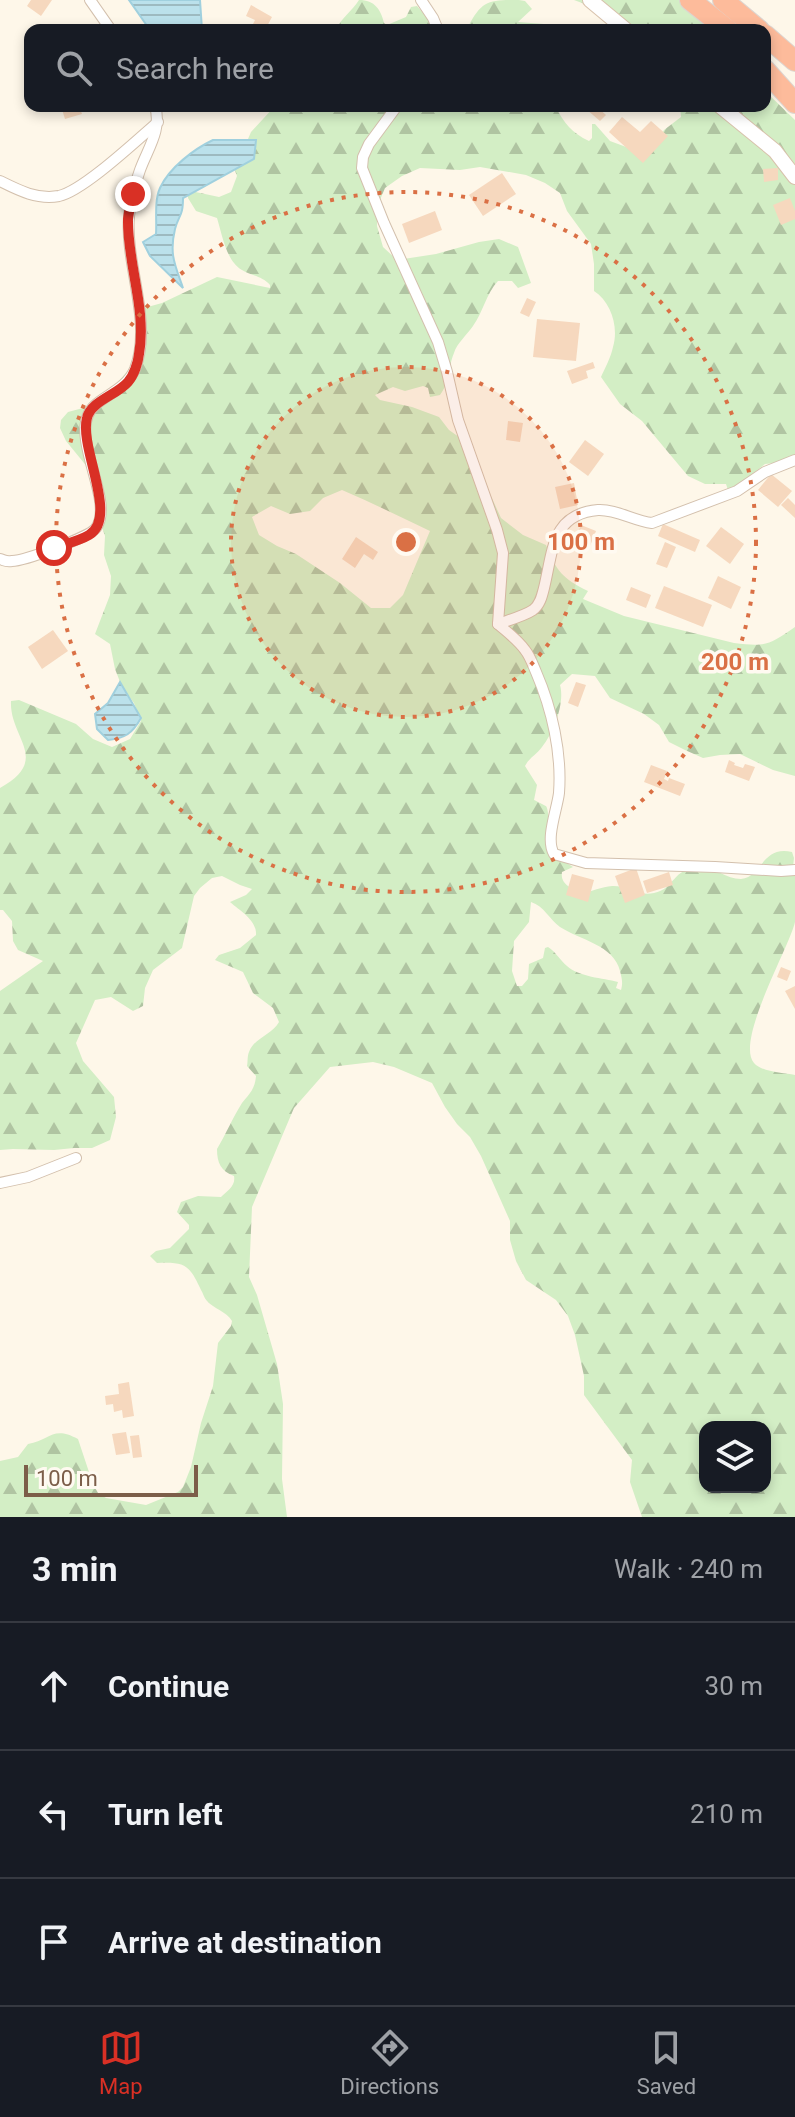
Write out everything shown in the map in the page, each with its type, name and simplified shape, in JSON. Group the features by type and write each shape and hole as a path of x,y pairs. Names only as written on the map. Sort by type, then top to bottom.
{"highway":[{"path":"690,0 741,19"},
{"path":"723,0 741,19"},
{"path":"771,40 795,61"},
{"path":"771,65 795,84"},
{"path":"771,77 795,103"}],"street":[{"path":"90,0 107,24"},
{"path":"421,0 436,24"},
{"path":"590,0 619,24"},
{"path":"0,559 11,562 26,558 89,535 97,527 101,509 88,451 86,419 90,410 128,382 139,353 141,331 128,217 154,138 158,122 156,112"},
{"path":"393,112 369,144 362,168 438,342 458,420 497,530 503,553 498,624"},
{"path":"727,112 775,151 795,177"},
{"path":"0,181 39,196 66,194 111,162 158,122"},
{"path":"498,624 534,609 541,599 556,538 566,520 596,510 652,523 737,491 765,472 795,460"},
{"path":"498,624 527,651 550,714 559,767 559,794 550,842 554,854 586,863 795,870"},
{"path":"0,1183 28,1177 76,1158"}],"green space":[{"path":"359,0 376,7 386,24 340,24"},
{"path":"500,0 525,1 532,9 518,22 544,24 470,24 482,7"},
{"path":"574,0 682,0 698,12 704,24 624,24 614,15"},
{"path":"417,6 433,24 389,24 406,17 411,7"},
{"path":"771,97 795,120 795,461 765,464 729,493 726,484 705,484 688,476 642,421 620,404 601,377 615,339 614,323 609,308 594,291 591,244 567,211 560,193 526,175 480,167 460,170 420,168 385,188 377,207 377,226 383,247 397,260 499,239 518,247 531,283 518,288 512,281 498,281 476,321 455,349 440,395 430,397 428,388 423,386 405,391 393,387 375,395 380,400 439,417 459,437 474,459 501,518 523,535 546,545 561,573 588,591 583,599 624,616 734,643 767,643 795,627 795,776 773,770 740,754 703,758 685,750 669,742 659,725 644,714 610,698 595,676 572,674 560,685 560,709 551,734 525,766 537,785 534,800 547,809 551,853 573,867 562,872 563,880 582,894 612,886 654,893 661,891 684,871 700,867 741,879 754,873 774,853 792,852 795,922 757,1016 750,1052 754,1063 762,1068 795,1075 795,1517 642,1517 630,1482 632,1460 584,1395 584,1376 568,1316 556,1300 526,1280 510,1240 510,1221 470,1137 445,1107 432,1083 373,1062 330,1067 294,1108 252,1207 249,1277 277,1364 283,1404 282,1479 287,1517 0,1517 0,1461 18,1457 28,1444 57,1433 78,1439 93,1484 98,1493 106,1498 146,1505 183,1487 213,1386 218,1343 232,1321 207,1301 185,1266 157,1263 150,1256 156,1251 170,1248 189,1229 177,1212 181,1202 198,1196 221,1197 232,1185 234,1176 221,1166 217,1149 255,1084 256,1076 247,1066 251,1047 279,1022 273,1008 253,993 243,972 215,960 219,955 240,948 256,935 256,930 251,920 230,902 252,889 222,876 212,878 194,896 182,948 153,970 145,988 143,1006 133,1011 111,997 95,1000 76,1043 83,1061 114,1097 116,1117 110,1140 92,1148 0,1150 0,991 43,961 18,950 13,941 12,921 0,910 0,788 15,777 26,757 11,701 19,700 76,724 93,739 112,747 130,739 141,721 134,703 122,687 110,644 95,634 110,595 111,576 104,555 105,536 101,524 106,513 93,474 66,441 60,428 61,420 68,412 103,399 132,366 144,308 162,303 217,277 270,288 264,280 237,266 225,247 217,218 196,211 188,198 191,191 219,197 231,192 237,176 232,163 242,153 251,132 269,112 558,112 569,127 589,141 592,138 592,124 595,124 610,141 637,151 657,143 664,130 681,117 681,112 771,112","holes":["342,490 430,531 403,595 390,608 371,608 296,554 259,535 252,517 271,506 290,514 310,511 323,498","531,902 560,927 611,955 620,971 621,990 616,988 618,982 572,970 548,947 543,958 529,964 528,979 522,986 517,986 512,971 514,941 529,922"]}],"water":[{"path":"129,0 200,0 202,24 146,24"},
{"path":"213,140 256,140 254,159 183,198 173,246 183,288 150,256 143,242 156,234 157,199 169,173 198,148"},
{"path":"120,682 141,718 128,734 108,740 97,729 95,714 108,703"}],"building":[{"path":"31,0 52,0 41,16 27,6"},
{"path":"251,5 272,17 268,24 253,24 255,20 246,16"},
{"path":"63,112 82,114 65,119"},
{"path":"590,112 603,112 606,115 600,121"},
{"path":"622,117 640,132 651,121 668,136 643,163 609,132"},
{"path":"778,168 778,180 764,182 763,169"},
{"path":"502,173 516,194 483,216 469,195"},
{"path":"790,198 795,219 781,225 773,205"},
{"path":"435,211 442,230 409,243 402,224"},
{"path":"527,298 536,302 529,317 520,313"},
{"path":"537,319 580,323 576,361 533,357"},
{"path":"593,362 595,368 586,371 588,378 572,384 567,371"},
{"path":"508,421 523,423 520,442 506,440"},
{"path":"585,440 604,454 588,476 569,462"},
{"path":"771,474 792,491 778,507 758,490"},
{"path":"574,483 578,505 560,509 555,487"},
{"path":"788,498 795,505 795,518 781,505"},
{"path":"663,524 700,540 695,552 658,536"},
{"path":"581,525 596,531 590,546 575,541"},
{"path":"721,527 744,544 730,564 706,546"},
{"path":"356,537 378,552 373,560 364,554 355,568 342,559"},
{"path":"665,542 676,547 667,568 656,564"},
{"path":"718,576 741,587 731,609 708,598"},
{"path":"664,586 712,605 703,627 655,608"},
{"path":"631,587 651,595 646,608 626,600"},
{"path":"53,630 68,651 42,669 28,647"},
{"path":"576,682 586,685 578,707 568,703"},
{"path":"729,760 743,768 745,764 755,767 749,781 725,772"},
{"path":"651,765 667,771 664,779 685,784 680,796 644,782"},
{"path":"636,868 645,895 625,903 615,876"},
{"path":"669,872 673,885 647,893 643,881"},
{"path":"572,874 594,880 588,902 566,895"},
{"path":"781,967 791,971 787,981 777,977"},
{"path":"795,986 795,1009 785,991"},
{"path":"129,1382 134,1416 123,1418 122,1410 114,1412 113,1404 106,1405 105,1396 119,1394 118,1384"},
{"path":"126,1432 130,1453 116,1455 112,1434"},
{"path":"139,1435 142,1457 133,1458 130,1436"}],"route":[{"path":"54,548 89,535 97,527 101,509 88,451 86,419 90,410 128,382 139,353 141,331 128,217 133,194"}]}
